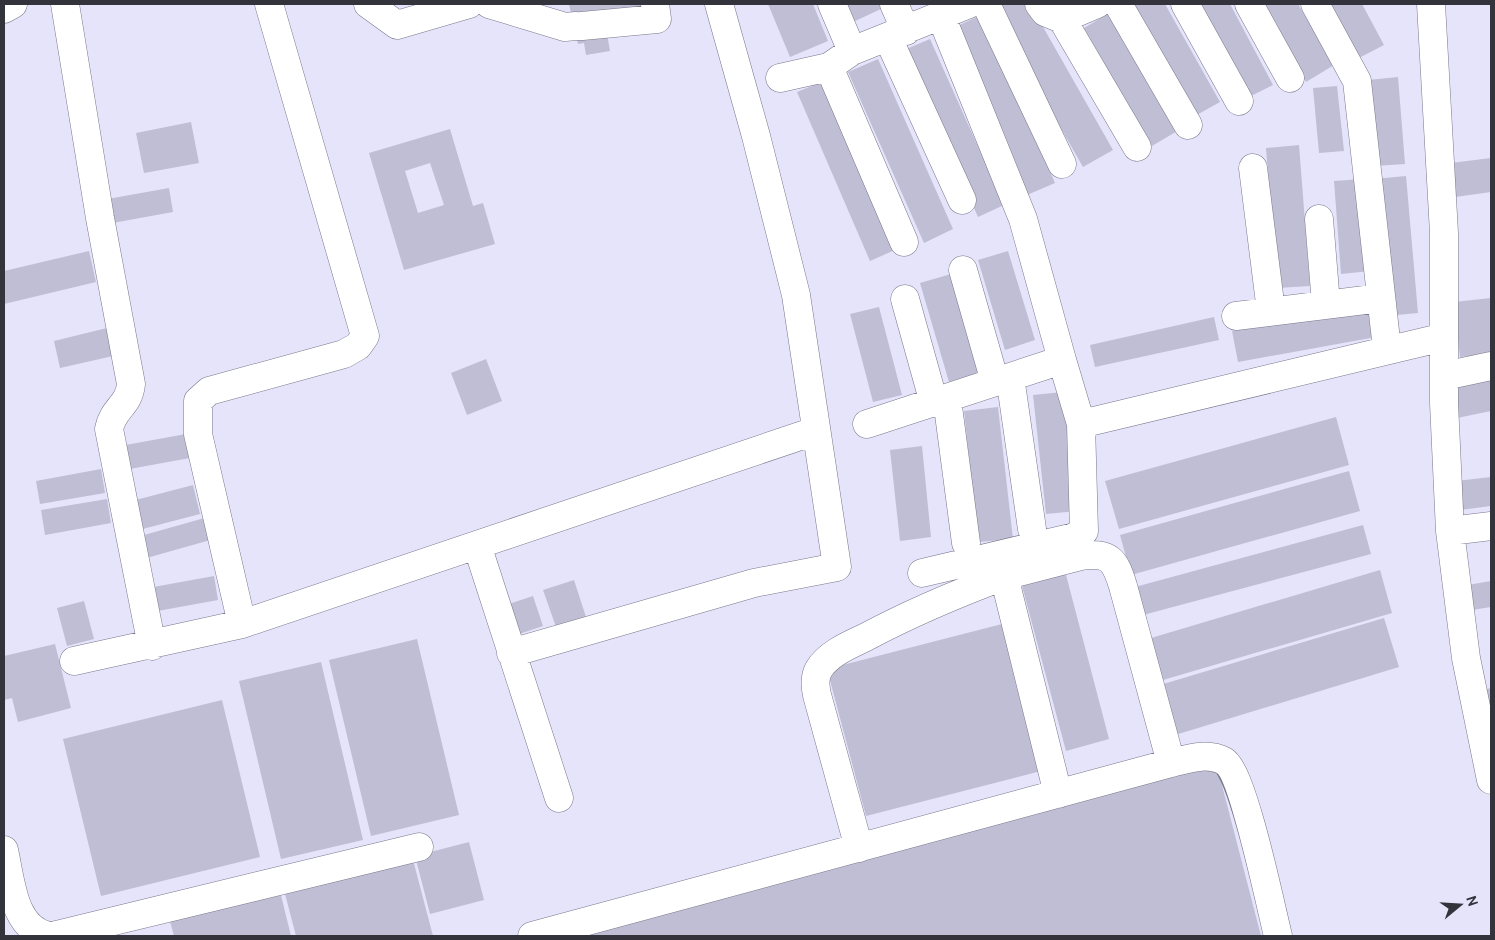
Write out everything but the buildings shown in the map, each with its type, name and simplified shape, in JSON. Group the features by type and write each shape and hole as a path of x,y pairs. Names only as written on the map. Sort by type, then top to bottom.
{"street":[{"path":"4,9 13,4"},
{"path":"65,4 100,218 131,384 130,397 111,417 109,429 152,646"},
{"path":"242,624 198,434 198,402 209,390 344,354 358,346 365,336 270,4"},
{"path":"368,4 397,25 469,4"},
{"path":"489,4 565,28 657,19 655,4"},
{"path":"511,653 754,583 836,567 796,295 756,136 719,4"},
{"path":"832,4 852,51"},
{"path":"894,4 897,34 962,200"},
{"path":"780,78 829,67 852,51 972,4 1062,164"},
{"path":"1039,4 1045,12 1062,19 1137,148"},
{"path":"1062,19 1098,4"},
{"path":"1118,4 1188,125"},
{"path":"1185,4 1239,101"},
{"path":"1249,4 1290,78"},
{"path":"1315,4 1357,81 1387,349"},
{"path":"1431,4 1444,233 1444,376 1450,531 1481,678 1489,762"},
{"path":"922,573 1074,537 1084,531 1081,424 1023,219 941,16"},
{"path":"829,67 904,242"},
{"path":"1253,168 1271,311"},
{"path":"1319,219 1326,304"},
{"path":"963,270 1002,380 1032,529"},
{"path":"1236,316 1381,298"},
{"path":"905,299 940,401 966,543"},
{"path":"1081,424 1387,349 1444,337"},
{"path":"867,424 1062,360"},
{"path":"1444,376 1491,366"},
{"path":"74,661 152,646 242,624 815,432"},
{"path":"1450,531 1491,526"},
{"path":"477,545 559,798"},
{"path":"859,848 817,695 815,682 818,670 838,652 906,616 955,594 1004,576 1094,554 1105,556 1113,561 1123,586 1171,762"},
{"path":"1004,576 1058,794"},
{"path":"532,936 1171,762 1201,757 1216,758 1226,762 1240,787 1278,936"},
{"path":"4,850 17,906 25,923 37,934 51,936 419,848"}]}
